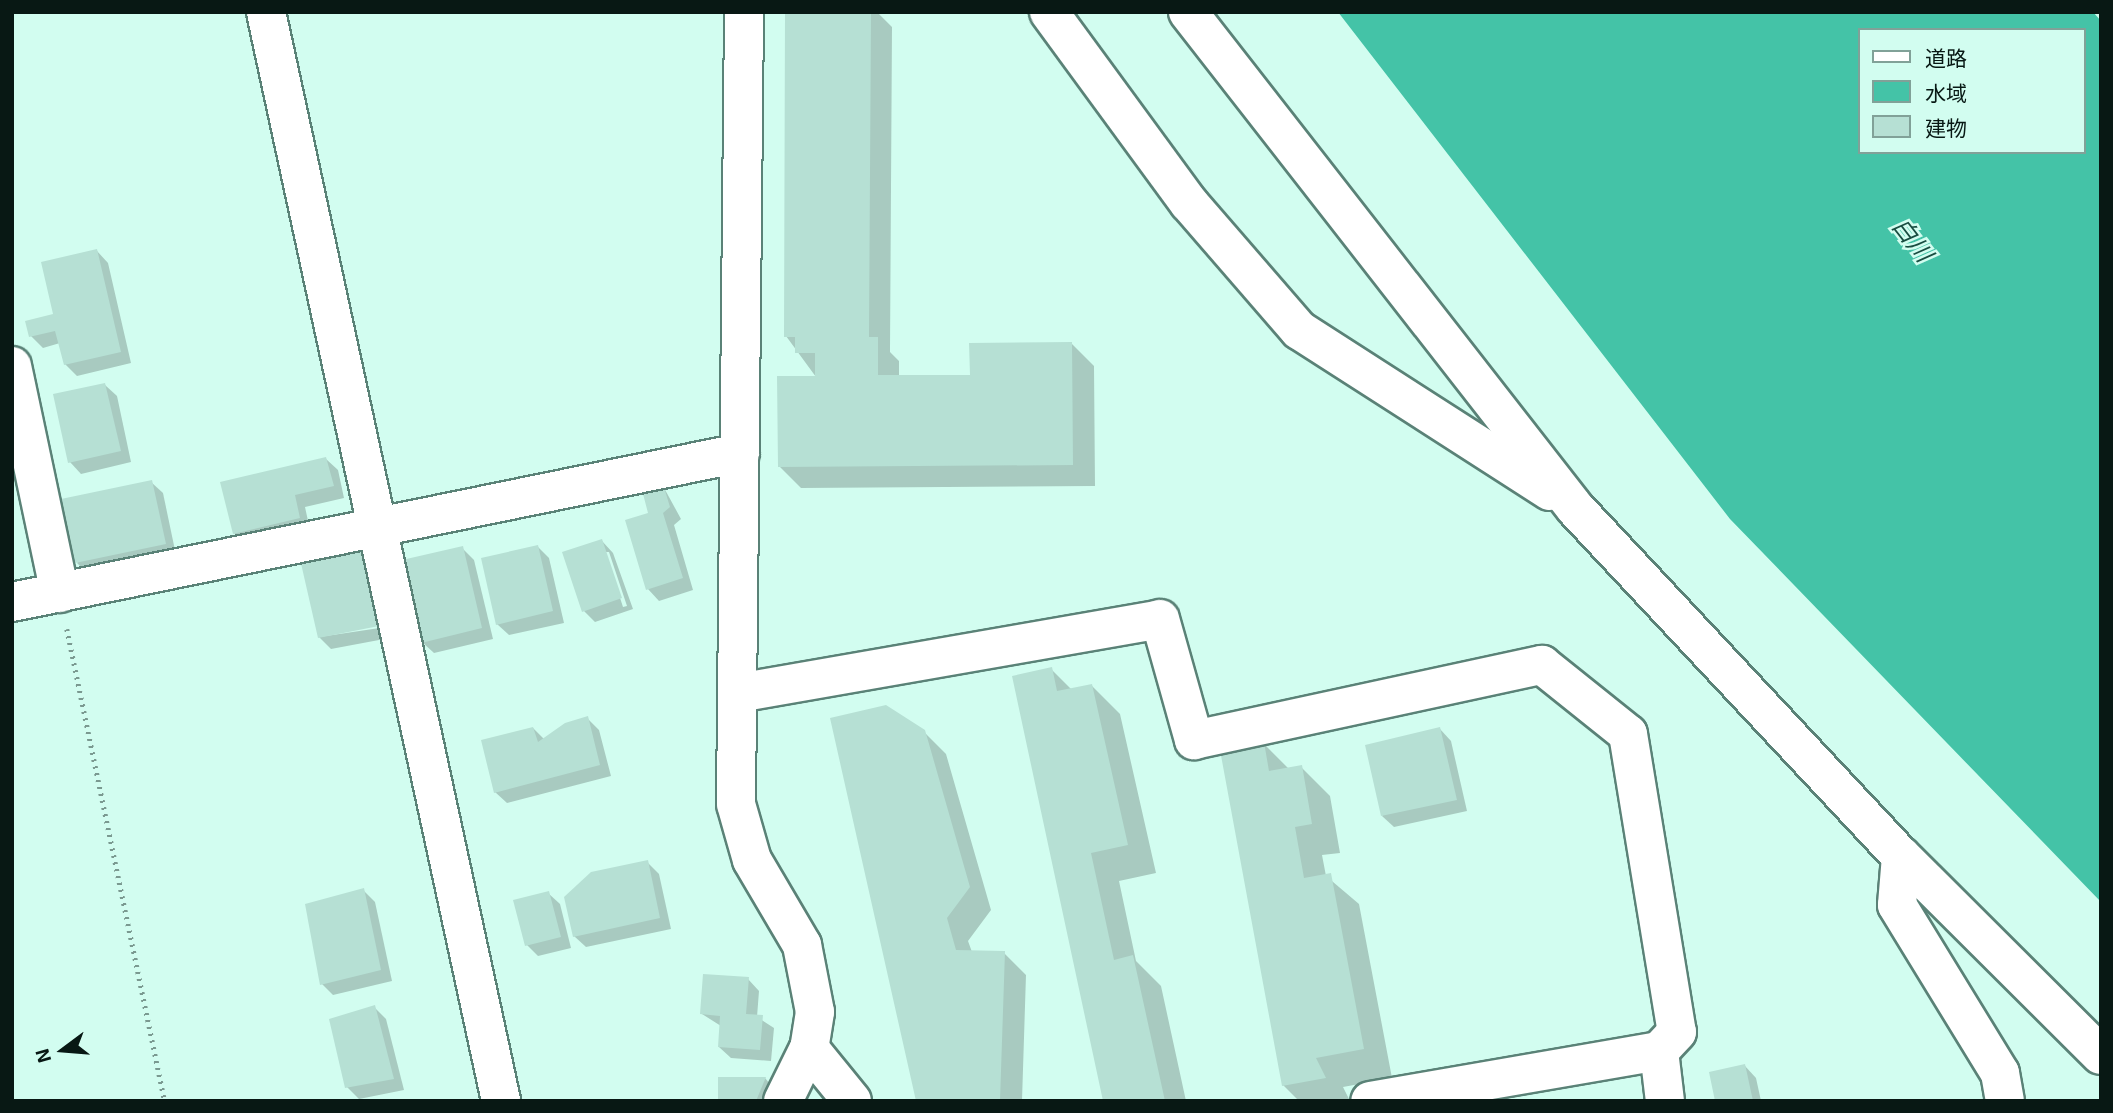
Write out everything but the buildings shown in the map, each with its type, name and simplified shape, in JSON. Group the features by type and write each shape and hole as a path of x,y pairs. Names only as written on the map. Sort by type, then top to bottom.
{"street":[{"path":"266,12 380,527 501,1101"},
{"path":"744,12 736,804 752,860 802,945 816,1012 809,1048 783,1101"},
{"path":"1049,12 1189,203 1299,330 1575,508"},
{"path":"1188,12 1575,508 1901,856 2101,1055"},
{"path":"12,366 60,593"},
{"path":"12,603 740,453"},
{"path":"738,693 1160,619 1194,740 1542,665 1629,734 1677,1032 1659,1051 1370,1101"},
{"path":"1901,856 1897,905 2000,1073 2004,1101"},
{"path":"809,1048 852,1101"},
{"path":"1659,1051 1665,1101"}],"path":[{"path":"60,593 166,1101"}],"water":[{"name":"白川","path":"1338,12 2093,12 2101,21 2101,902 1730,519"}]}
